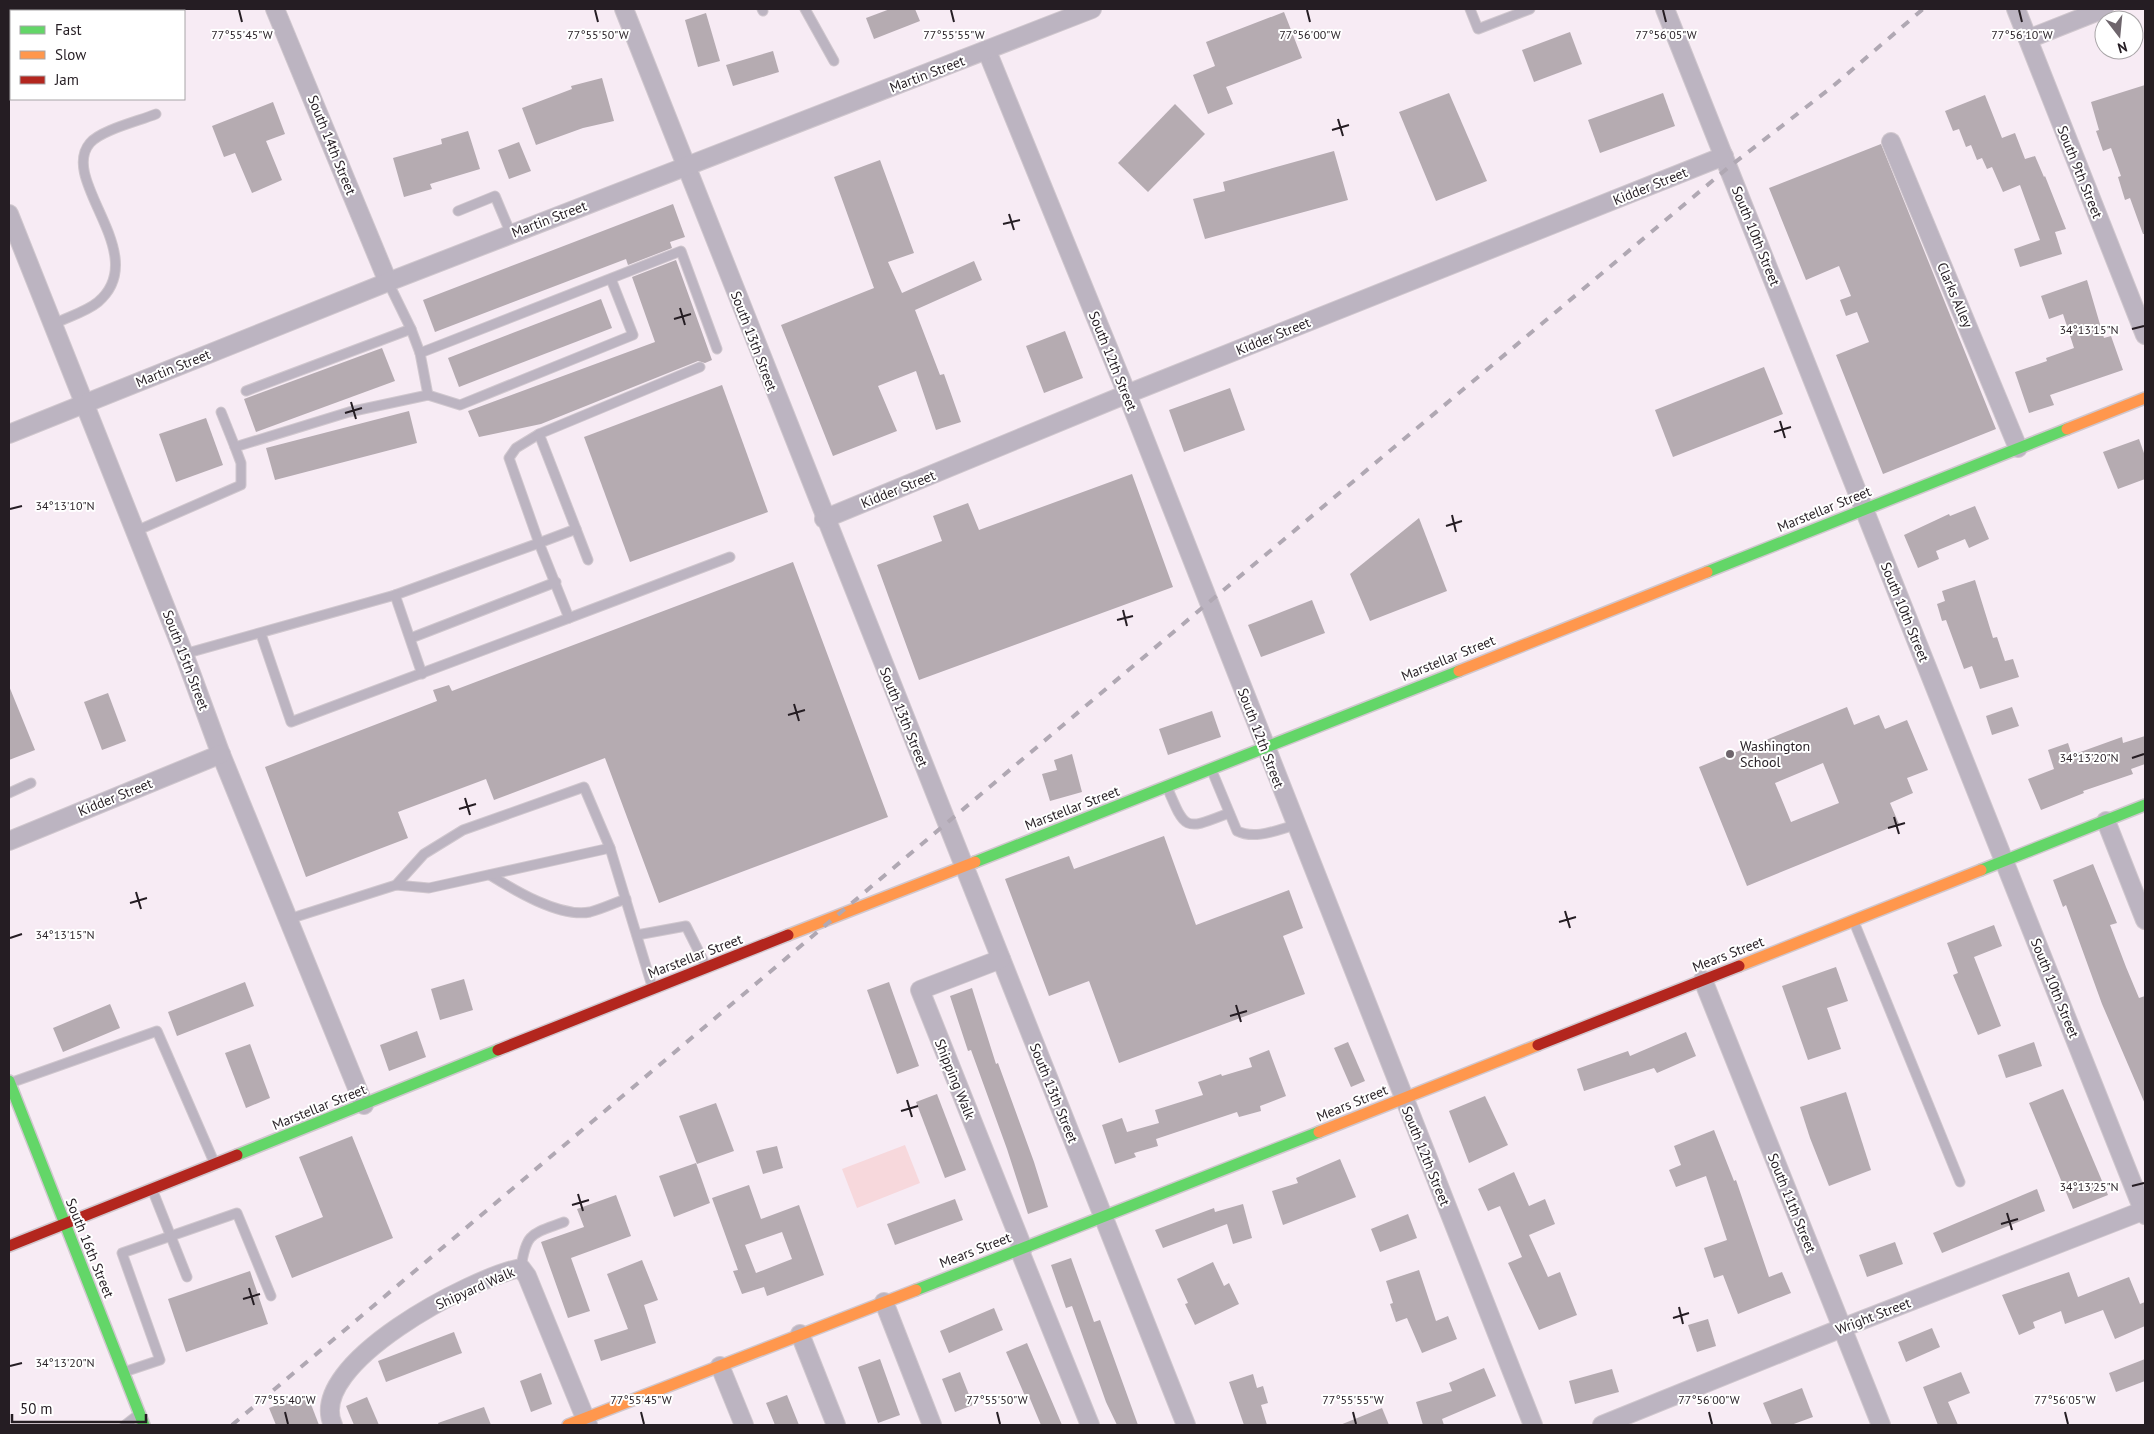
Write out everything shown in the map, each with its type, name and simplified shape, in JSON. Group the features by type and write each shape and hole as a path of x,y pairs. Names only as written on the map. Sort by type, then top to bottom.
{"street":[{"name":"South 14th Street","path":"276,9 388,282"},
{"name":"South 13th Street","path":"624,9 824,519 1186,1425"},
{"name":"Martin Street","path":"9,434 388,282 1092,9"},
{"name":"South 10th Street","path":"1665,9 2145,1212"},
{"name":"South 9th Street","path":"2016,9 2145,335"},
{"path":"2028,39 2104,9"},
{"name":"South 12th Street","path":"987,51 1127,394 1295,825 1533,1425"},
{"name":"Clarks Alley","path":"1891,142 2018,448"},
{"name":"Kidder Street","path":"824,519 1127,394 1724,156"},
{"name":"South 15th Street","path":"9,214 86,403 221,754 364,1105"},
{"name":"Marstellar Street","path":"9,1246 653,988 1167,787 2145,398"},
{"name":"Kidder Street","path":"9,841 221,754"},
{"name":"Mears Street","path":"568,1425 587,1422 800,1334 1854,922 2145,805"},
{"path":"2106,821 2145,920"},
{"name":"Shipping Walk","path":"1001,960 920,990 1090,1425"},
{"name":"South 11th Street","path":"1703,980 1880,1425"},
{"name":"South 16th Street","path":"9,1082 144,1425"},
{"name":"Wright Street","path":"1602,1425 1842,1328 2145,1212"},
{"name":"Shipyard Walk","path":"333,1425 330,1418 329,1405 332,1394 362,1355 387,1334 420,1312 494,1277 521,1268 527,1276 587,1422"},
{"path":"884,1302 932,1425"},
{"path":"800,1334 836,1425"},
{"path":"720,1366 744,1425"}],"lane":[{"path":"805,9 834,61"},
{"path":"1470,9 1478,29 1530,9"},
{"path":"54,324 97,303 110,288 116,263 112,242 87,183 84,161 89,144 101,136 156,114"},
{"path":"458,211 495,196 511,234"},
{"path":"420,353 682,251 717,349"},
{"path":"235,448 349,412 428,395 460,405 633,335 611,279"},
{"path":"388,282 411,329 420,353 428,395"},
{"path":"246,391 411,329"},
{"path":"569,618 556,582 538,543 509,458 516,448 539,434 700,367"},
{"path":"136,531 241,485 241,463 220,412"},
{"path":"539,434 588,560"},
{"path":"184,654 395,595 576,529"},
{"path":"261,634 291,722 730,557"},
{"path":"411,638 556,582"},
{"path":"395,595 422,674"},
{"path":"1211,768 1237,831 1245,835 1269,833 1295,825"},
{"path":"9,793 31,783"},
{"path":"396,885 424,854 463,830 584,787 610,848 653,988"},
{"path":"1167,787 1179,816 1189,825 1198,825 1229,813"},
{"path":"288,919 396,885 429,888 610,848"},
{"path":"490,875 520,893 568,910 588,912 626,899"},
{"path":"1854,922 1960,1182"},
{"path":"637,935 686,926 706,968"},
{"path":"9,1082 157,1031 214,1164"},
{"path":"152,1189 187,1277"},
{"path":"123,1372 160,1360 122,1253 170,1234 237,1213 271,1296"},
{"path":"521,1268 527,1241 533,1234 564,1222"},
{"path":"125,1425 140,1414"}],"shaded area":[{"path":"905,1145 920,1183 857,1208 842,1169"}],"building":[{"path":"890,9 915,9 920,21 874,39 866,18"},
{"path":"1284,12 1302,58 1226,87 1233,104 1208,114 1193,75 1215,66 1206,42"},
{"path":"706,13 720,61 698,67 685,20"},
{"path":"1570,32 1582,64 1534,82 1522,50"},
{"path":"773,51 779,72 733,86 726,65"},
{"path":"602,78 614,121 583,128 536,145 522,108 572,89 571,86"},
{"path":"2145,85 2145,234 2143,234 2130,198 2125,200 2118,177 2121,176 2111,148 2103,151 2096,131 2099,130 2091,102"},
{"path":"1449,93 1487,181 1436,201 1399,112"},
{"path":"1663,93 1675,126 1600,153 1588,120"},
{"path":"1985,95 2002,138 2015,133 2025,159 2035,156 2045,176 2066,229 2055,232 2062,254 2020,267 2014,249 2040,240 2020,185 2003,192 1992,167 1987,169 1982,158 1977,160 1971,145 1966,147 1959,129 1953,131 1945,111"},
{"path":"273,102 285,134 266,141 282,180 252,193 235,153 224,157 212,126"},
{"path":"1175,104 1205,134 1148,192 1118,163"},
{"path":"468,131 480,169 430,184 432,189 404,197 393,158 442,144 441,139"},
{"path":"519,142 531,171 509,179 498,150"},
{"path":"1881,144 1996,429 1883,474 1836,355 1869,342 1857,312 1846,316 1840,300 1851,296 1839,266 1806,280 1769,188"},
{"path":"1334,151 1348,200 1205,239 1193,199 1225,191 1223,182"},
{"path":"880,160 914,253 888,262 902,293 974,261 982,280 915,310 940,375 944,374 961,422 936,430 916,371 878,386 897,431 833,456 781,325 874,288 834,177"},
{"path":"673,204 685,237 670,242 672,248 628,265 626,259 435,332 423,300"},
{"path":"676,260 712,360 705,363 698,361 541,424 479,437 468,411 655,342 632,277"},
{"path":"2087,280 2104,338 2111,336 2123,370 2050,395 2054,405 2029,413 2015,372 2047,361 2046,358 2074,348 2063,314 2049,319 2041,296"},
{"path":"601,299 612,328 459,387 448,358"},
{"path":"1065,331 1083,378 1044,393 1026,346"},
{"path":"382,348 395,381 256,432 244,399"},
{"path":"1764,367 1783,414 1673,457 1655,410"},
{"path":"722,385 768,512 630,562 584,437"},
{"path":"1230,388 1245,430 1184,452 1169,410"},
{"path":"409,411 417,443 275,480 266,448"},
{"path":"206,418 223,465 176,482 159,434"},
{"path":"2139,439 2145,456 2145,479 2118,489 2103,452"},
{"path":"1132,474 1173,587 919,680 877,565 942,541 933,516 968,503 979,530"},
{"path":"1975,506 1989,539 1969,548 1965,539 1936,551 1939,559 1918,568 1904,535 1949,514 1950,516"},
{"path":"1419,518 1447,591 1370,621 1350,574"},
{"path":"793,562 888,817 659,903 605,758 494,800 486,779 398,812 408,838 306,877 265,767 437,701 433,690 449,685 452,691"},
{"path":"1975,580 1993,638 1997,637 2005,661 2013,659 2019,677 1980,689 1972,666 1964,669 1946,620 1942,621 1937,604 1945,601 1942,591"},
{"path":"1312,600 1325,633 1261,657 1248,625"},
{"path":"9,686 35,750 9,760"},
{"path":"108,693 126,741 102,750 84,702"},
{"path":"1847,707 1854,725 1879,715 1885,729 1907,720 1928,770 1907,778 1913,793 1890,803 1899,824 1747,886 1699,767","holes":["1823,763 1839,803 1791,822 1775,783"]},
{"path":"2012,707 2019,726 1992,735 1986,716"},
{"path":"1212,711 1221,737 1168,755 1159,729"},
{"path":"2145,736 2145,764 2131,769 2133,774 2083,791 2084,793 2041,810 2028,779 2054,769 2048,750 2068,743 2072,755 2122,737 2123,743"},
{"path":"1072,754 1082,792 1050,801 1042,774 1057,770 1054,760"},
{"path":"1164,836 1196,925 1289,890 1303,928 1283,936 1305,994 1119,1063 1089,981 1049,996 1005,879 1069,856 1074,869"},
{"path":"2093,864 2117,923 2110,925 2126,967 2139,998 2145,996 2145,1104 2102,1004 2066,905 2063,907 2053,880"},
{"path":"1994,925 2002,946 1974,957 2001,1026 1978,1035 1953,975 1958,973 1947,943"},
{"path":"1836,967 1848,1001 1827,1008 1841,1049 1808,1060 1782,986"},
{"path":"464,979 473,1010 440,1020 431,989"},
{"path":"245,982 254,1006 177,1036 168,1012"},
{"path":"889,982 919,1066 897,1074 867,990"},
{"path":"972,988 996,1064 998,1063 1034,1162 1048,1207 1028,1214 1007,1149 971,1050 968,1051 950,996"},
{"path":"110,1004 120,1028 63,1052 53,1028"},
{"path":"417,1031 426,1057 389,1071 380,1045"},
{"path":"1686,1032 1696,1056 1657,1073 1654,1068 1584,1091 1577,1069 1628,1051 1630,1056"},
{"path":"1348,1042 1365,1081 1351,1087 1334,1048"},
{"path":"2034,1042 2042,1066 2006,1078 1998,1055"},
{"path":"250,1044 270,1098 246,1108 225,1053"},
{"path":"1269,1050 1286,1096 1260,1106 1261,1111 1239,1117 1237,1112 1156,1139 1158,1146 1134,1153 1136,1157 1115,1164 1102,1125 1122,1118 1127,1132 1159,1123 1155,1110 1203,1095 1198,1082 1221,1074 1222,1076 1252,1067 1249,1058"},
{"path":"2063,1089 2108,1195 2073,1209 2029,1103"},
{"path":"1846,1092 1871,1170 1829,1186 1800,1107"},
{"path":"937,1094 966,1170 945,1178 916,1102"},
{"path":"1485,1096 1508,1145 1469,1163 1449,1111"},
{"path":"716,1103 734,1151 697,1164 679,1116"},
{"path":"1714,1130 1734,1181 1736,1180 1769,1277 1782,1272 1791,1293 1738,1314 1723,1275 1714,1278 1704,1248 1727,1240 1706,1176 1676,1187 1669,1170 1681,1165 1674,1146"},
{"path":"352,1136 393,1238 292,1278 275,1236 323,1217 299,1157"},
{"path":"777,1146 783,1168 763,1174 756,1151"},
{"path":"1340,1159 1356,1197 1283,1225 1272,1191 1298,1183 1296,1178"},
{"path":"696,1163 710,1203 674,1217 659,1176"},
{"path":"1514,1172 1529,1206 1545,1199 1555,1224 1529,1235 1548,1277 1560,1272 1577,1315 1539,1330 1508,1263 1522,1257 1500,1206 1488,1211 1478,1189"},
{"path":"749,1185 761,1219 799,1205 824,1275 767,1296 764,1287 742,1294 733,1271 738,1270 712,1198","holes":["782,1232 792,1259 756,1273 745,1245"]},
{"path":"2037,1189 2045,1211 1942,1253 1933,1233"},
{"path":"616,1195 631,1236 571,1258 590,1311 568,1318 541,1242 584,1227 577,1209"},
{"path":"955,1199 963,1220 895,1245 887,1224"},
{"path":"1243,1204 1252,1238 1233,1244 1227,1224 1163,1248 1155,1230 1214,1208 1215,1212"},
{"path":"1408,1214 1417,1238 1380,1252 1371,1229"},
{"path":"1895,1242 1903,1264 1867,1277 1859,1255"},
{"path":"1071,1258 1094,1322 1100,1320 1138,1425 1117,1425 1106,1402 1072,1306 1066,1308 1051,1265"},
{"path":"642,1260 658,1300 644,1305 656,1343 601,1361 594,1340 628,1329 607,1274"},
{"path":"1213,1262 1224,1286 1229,1283 1239,1304 1195,1325 1185,1304 1188,1303 1177,1279"},
{"path":"1419,1270 1436,1321 1448,1316 1457,1339 1422,1353 1407,1318 1396,1322 1390,1304 1393,1303 1386,1281"},
{"path":"250,1271 268,1324 186,1352 168,1299"},
{"path":"2069,1272 2078,1297 2129,1277 2140,1304 2145,1302 2145,1326 2115,1339 2103,1310 2065,1324 2061,1311 2033,1322 2035,1328 2019,1335 2002,1295"},
{"path":"994,1308 1003,1330 949,1353 940,1331"},
{"path":"1708,1319 1716,1346 1697,1352 1688,1325"},
{"path":"1932,1328 1940,1347 1906,1362 1898,1342"},
{"path":"454,1332 462,1353 386,1382 378,1361"},
{"path":"1027,1343 1062,1425 1041,1425 1028,1394 1025,1396 1006,1352"},
{"path":"880,1359 900,1415 878,1423 858,1367"},
{"path":"2145,1359 2145,1381 2116,1392 2109,1373"},
{"path":"1484,1368 1496,1396 1442,1419 1444,1425 1423,1425 1416,1402 1452,1391 1449,1383"},
{"path":"1612,1369 1619,1392 1575,1404 1569,1381"},
{"path":"960,1372 973,1405 955,1412 942,1379"},
{"path":"1961,1372 1970,1393 1948,1402 1958,1425 1938,1425 1923,1387"},
{"path":"541,1373 552,1404 531,1412 520,1381"},
{"path":"1253,1374 1257,1388 1263,1386 1268,1403 1261,1405 1267,1425 1244,1425 1229,1382"},
{"path":"1802,1388 1813,1417 1791,1425 1772,1425 1763,1403"},
{"path":"307,1394 319,1425 276,1425 269,1408"},
{"path":"787,1395 799,1425 775,1425 766,1403"},
{"path":"367,1397 379,1425 354,1425 346,1406"},
{"path":"484,1407 491,1425 439,1425 438,1423"},
{"path":"1382,1408 1389,1425 1340,1425"}],"railway":[{"path":"232,1425 1208,603 1729,167 1832,87 1923,9"}],"traffic: fast":[{"path":"1707,572 2067,429"},
{"path":"975,862 1459,671"},
{"path":"1981,870 2145,805"},
{"path":"237,1155 498,1050"},
{"path":"9,1081 144,1425"},
{"path":"916,1290 1319,1132"}],"traffic: slow":[{"path":"2067,429 2145,398"},
{"path":"1459,671 1707,572"},
{"path":"788,935 975,862"},
{"path":"1739,966 1981,870"},
{"path":"1319,1132 1538,1045"},
{"path":"568,1425 916,1290"}],"traffic: jam":[{"path":"498,1050 788,935"},
{"path":"1538,1045 1739,966"},
{"path":"9,1246 237,1155"}],"place":[{"name":"Washington School","path":"1730,754"}]}
